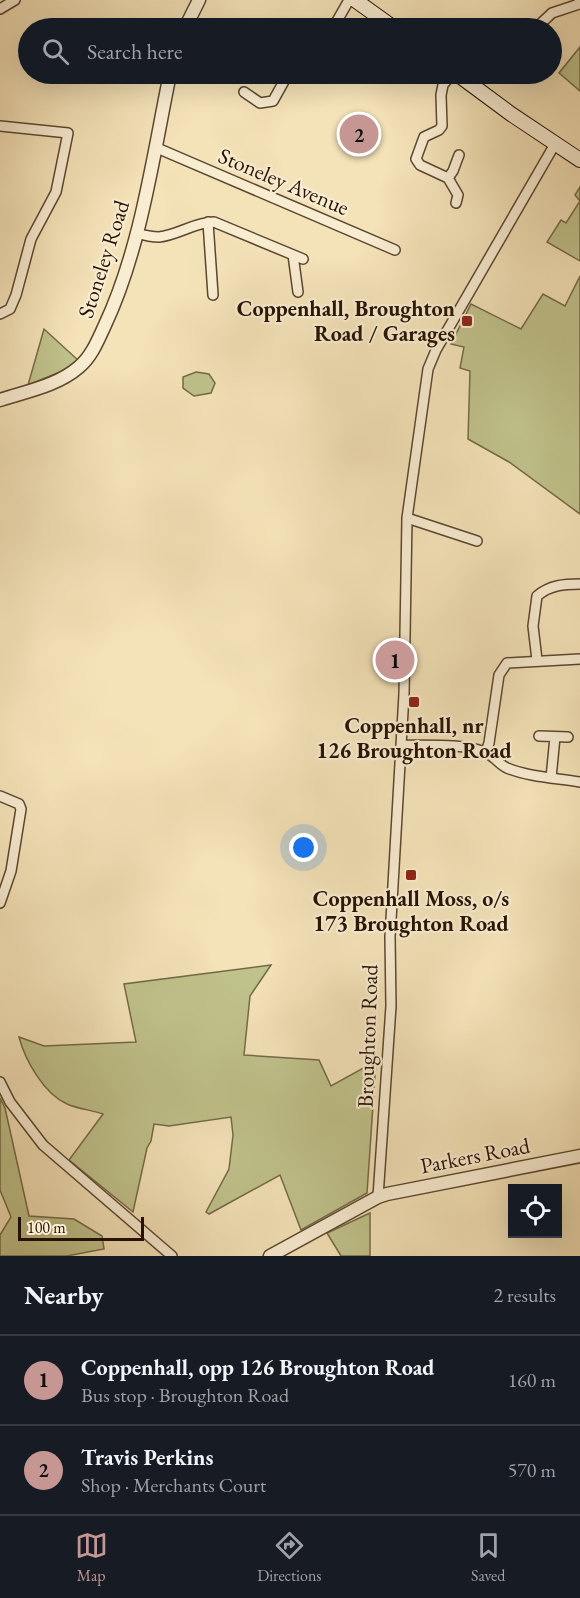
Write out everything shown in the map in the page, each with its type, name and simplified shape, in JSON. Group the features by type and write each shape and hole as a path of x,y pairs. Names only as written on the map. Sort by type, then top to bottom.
{"main road":[{"path":"355,0 380,18"},
{"path":"472,84 580,160"}],"street":[{"path":"0,9 15,0"},
{"path":"190,18 199,0"},
{"path":"339,18 349,0"},
{"path":"549,18 552,13 580,3"},
{"name":"Stoneley Road","path":"0,400 54,383 67,376 90,355 117,300 157,148 168,84"},
{"path":"273,101 282,84"},
{"path":"444,84 441,95 442,126 439,130 424,137 416,159 420,165 448,178 458,195 456,203"},
{"path":"244,92 260,103 273,101 283,107"},
{"path":"0,126 68,133 56,192 31,239 10,309 0,315"},
{"name":"Broughton Road","path":"378,1197 391,1006 390,937 401,745 407,518 428,369 436,350 555,144"},
{"name":"Stoneley Avenue","path":"157,148 395,250"},
{"path":"448,178 459,155"},
{"path":"208,222 213,295"},
{"path":"136,233 152,237 166,236 214,222 303,260"},
{"path":"293,255 298,292"},
{"path":"407,518 477,541"},
{"path":"537,660 532,626 537,596 546,588 580,584"},
{"path":"486,752 499,675 507,663 580,659"},
{"path":"539,736 568,737"},
{"path":"551,778 555,737"},
{"path":"401,745 463,747 486,752 503,766 518,772 580,782"},
{"path":"0,796 19,804 21,809 11,871 0,903"},
{"path":"0,1082 10,1102 43,1145 172,1256"},
{"name":"Parkers Road","path":"270,1256 378,1197 580,1156"}],"green space":[{"path":"580,47 580,91 562,76 562,69"},
{"path":"580,187 580,201 575,195"},
{"path":"580,201 580,261 547,242 561,220 566,223"},
{"path":"580,276 580,514 509,462 468,439 470,371 460,368 464,347 451,344 471,304 521,329 543,294 565,306"},
{"path":"44,329 79,361 60,372 28,385"},
{"path":"196,372 209,374 215,383 211,393 194,396 183,388 183,377"},
{"path":"271,965 250,996 244,1055 319,1060 331,1086 376,1061 367,1193 301,1230 280,1175 209,1214 206,1212 229,1169 233,1135 231,1117 169,1126 154,1124 133,1212 69,1160 103,1114 67,1104 51,1093 31,1066 19,1037 44,1046 136,1042 124,984"},
{"path":"0,1098 5,1108 29,1216 74,1219 102,1236 104,1249 67,1256 0,1256 0,1235 11,1217 0,1190"},
{"path":"370,1213 370,1256 341,1256 327,1233"}],"place":[{"name":"Travis Perkins","path":"359,134"},
{"name":"Coppenhall, Broughton Road / Garages","path":"467,321"},
{"name":"Coppenhall, opp 126 Broughton Road","path":"395,660"},
{"name":"Coppenhall, nr 126 Broughton Road","path":"414,702"},
{"name":"Coppenhall Moss, o/s 173 Broughton Road","path":"411,875"}]}
